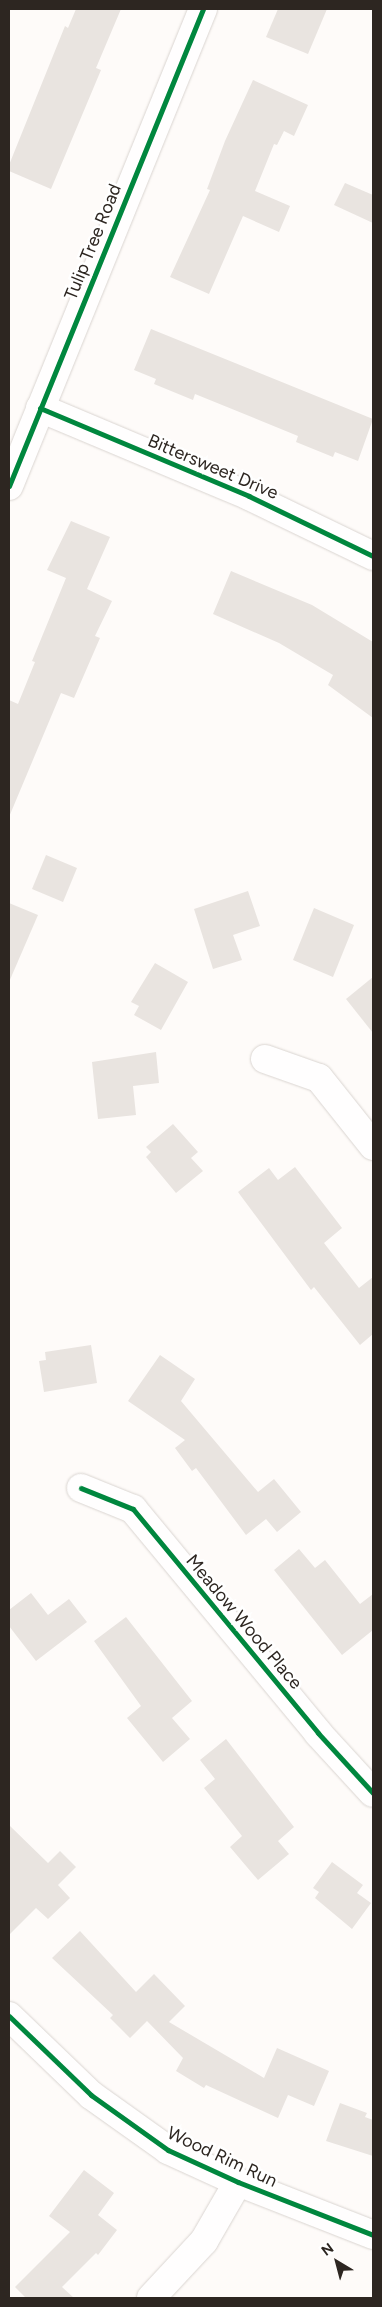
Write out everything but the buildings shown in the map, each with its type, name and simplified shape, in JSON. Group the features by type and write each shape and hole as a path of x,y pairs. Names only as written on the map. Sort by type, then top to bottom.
{"street":[{"name":"Tulip Tree Road","path":"9,486 203,9"},
{"name":"Bittersweet Drive","path":"40,408 249,496 373,556"},
{"path":"265,1059 319,1078 373,1146"},
{"name":"Meadow Wood Place","path":"81,1488 132,1509 318,1733 373,1793"},
{"name":"Wood Rim Run","path":"9,2016 91,2094 168,2150 238,2182 373,2235"},
{"path":"151,2298 204,2241 238,2182"}],"cycle path":[{"path":"9,486 203,9"},
{"path":"40,408 249,496 373,556"},
{"path":"81,1488 133,1509 318,1733 373,1793"},
{"path":"9,2016 91,2095 168,2150 238,2182 373,2235"}]}
